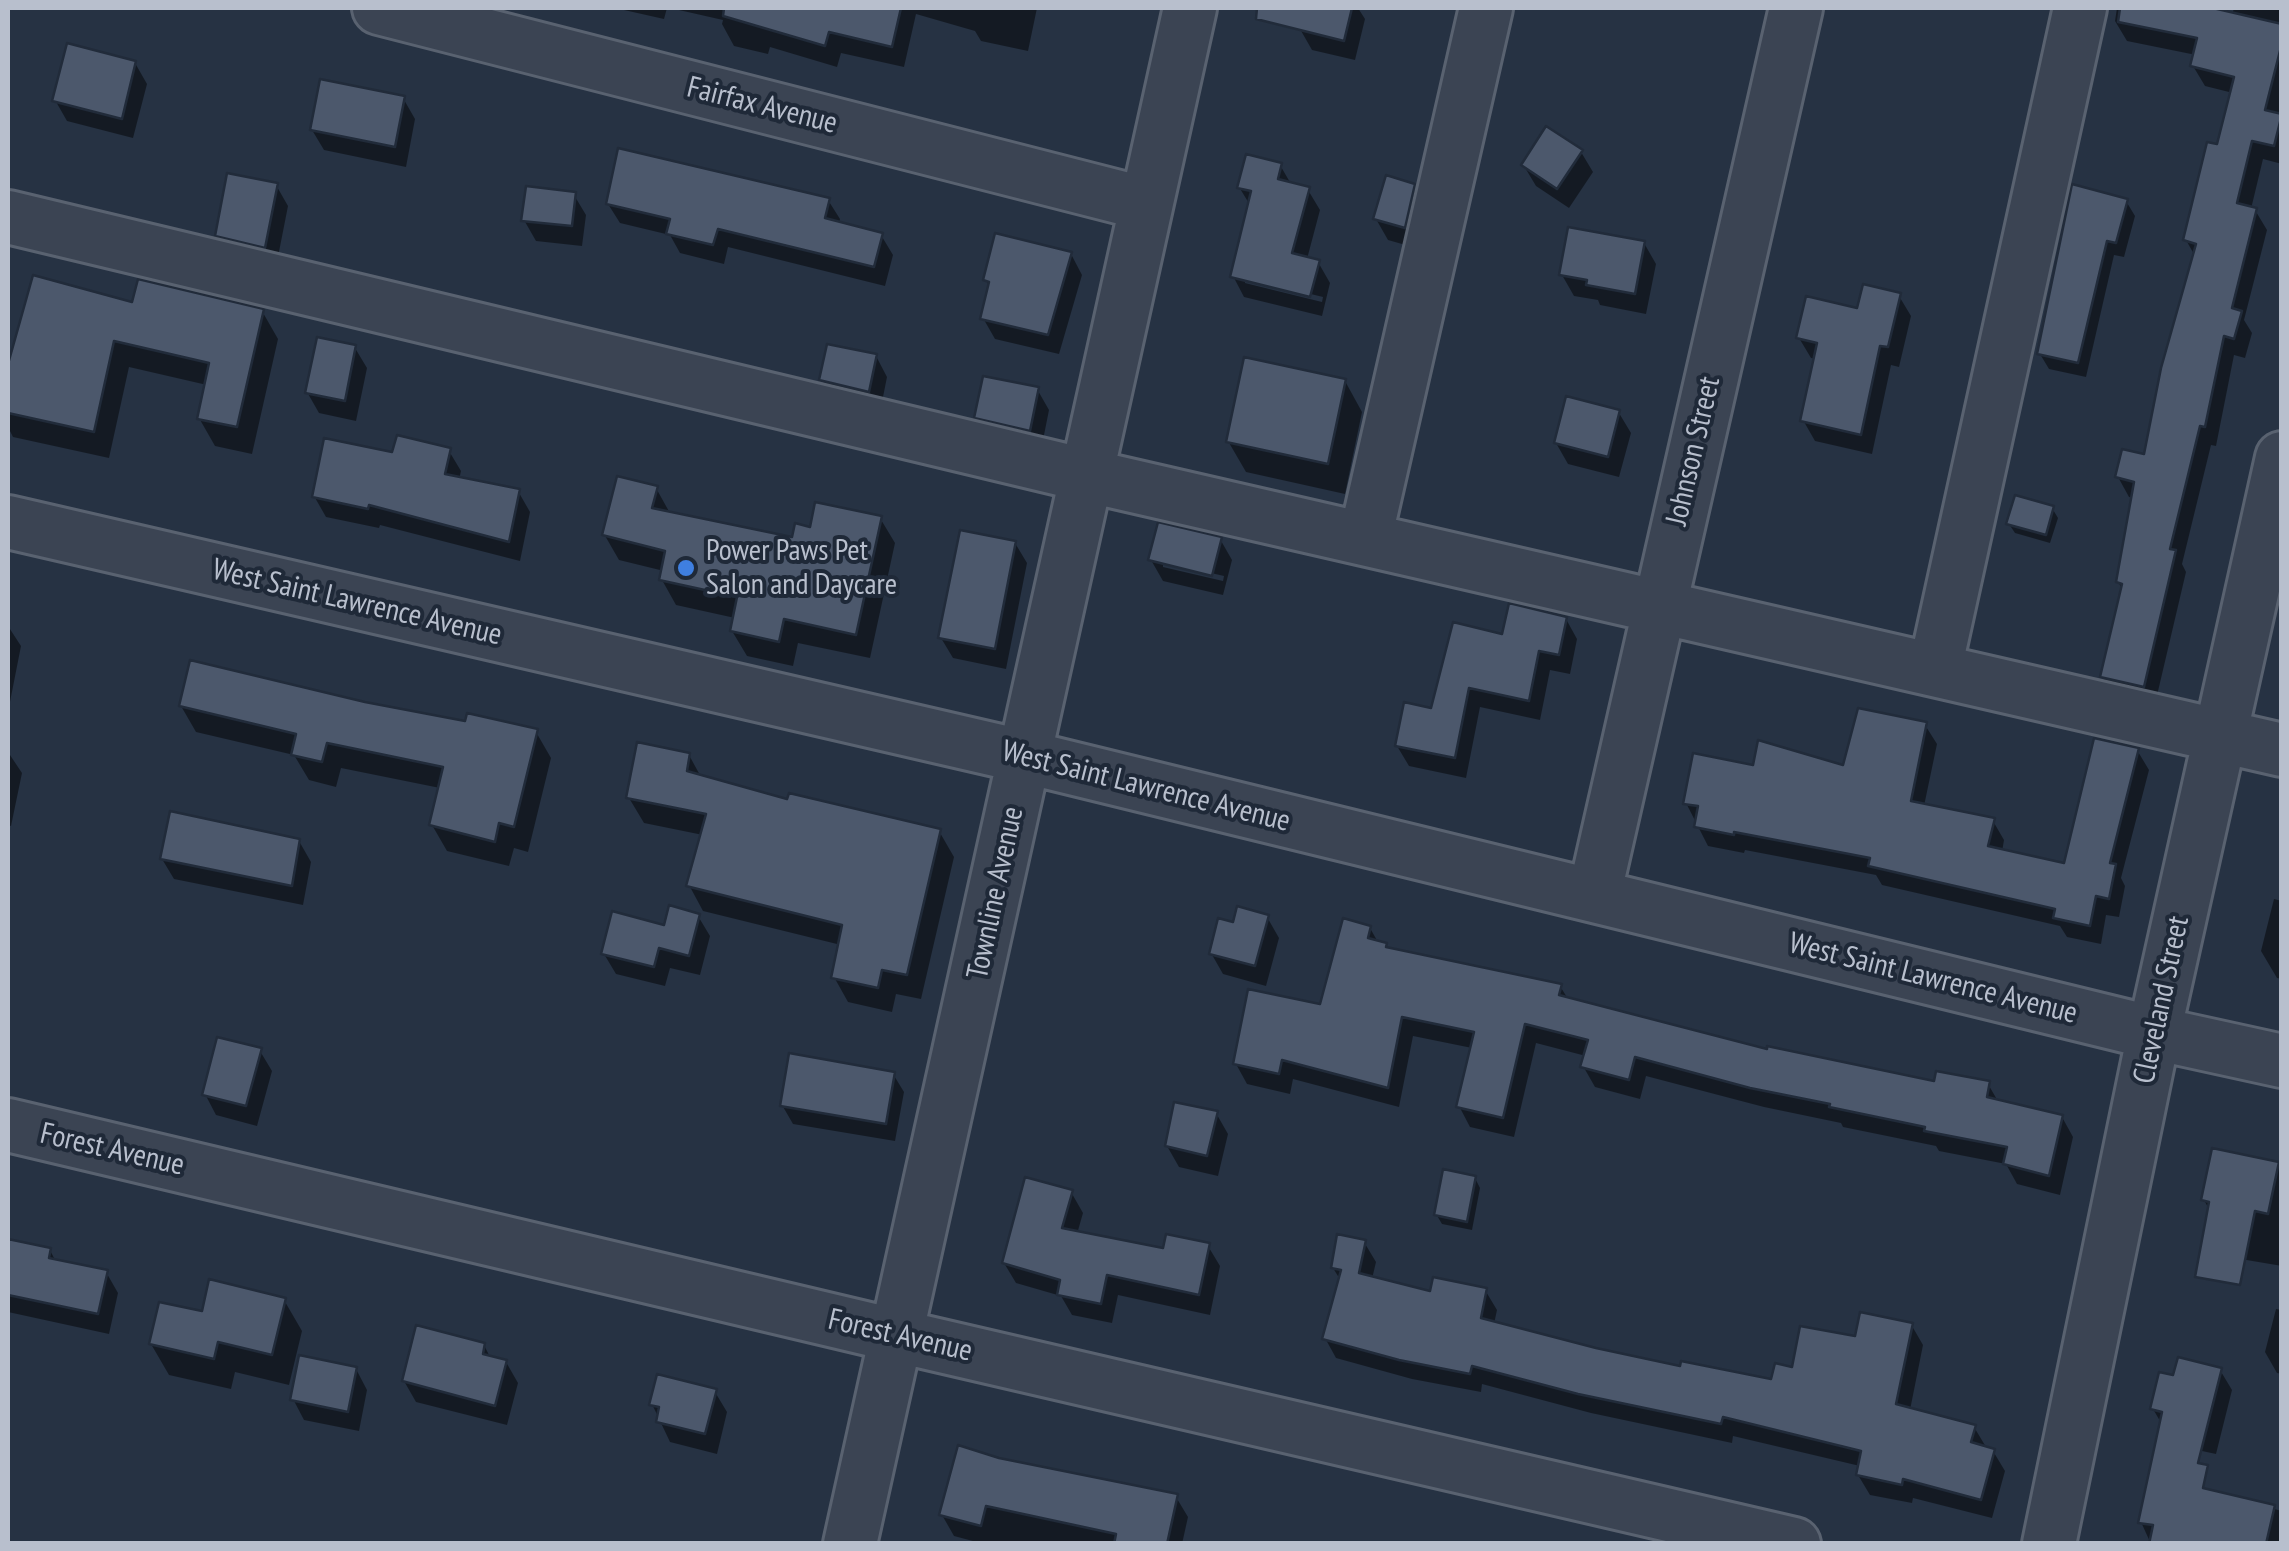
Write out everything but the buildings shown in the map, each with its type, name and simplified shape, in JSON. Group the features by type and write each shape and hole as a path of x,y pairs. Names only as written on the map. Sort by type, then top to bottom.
{"street":[{"name":"Fairfax Avenue","path":"380,8 1146,204"},
{"name":"Townline Avenue","path":"850,1544 1190,8"},
{"path":"1365,539 1486,8"},
{"name":"Johnson Street","path":"1594,896 1796,8"},
{"path":"1935,669 2080,8"},
{"path":"8,217 1086,475 2282,750"},
{"name":"Cleveland Street","path":"2049,1544 2154,1033 2282,458"},
{"name":"West Saint Lawrence Avenue","path":"8,522 1026,757 2282,1062"},
{"name":"Forest Avenue","path":"8,1125 1794,1544"}],"place":[{"name":"Power Paws Pet Salon and Daycare","path":"686,568"}]}
